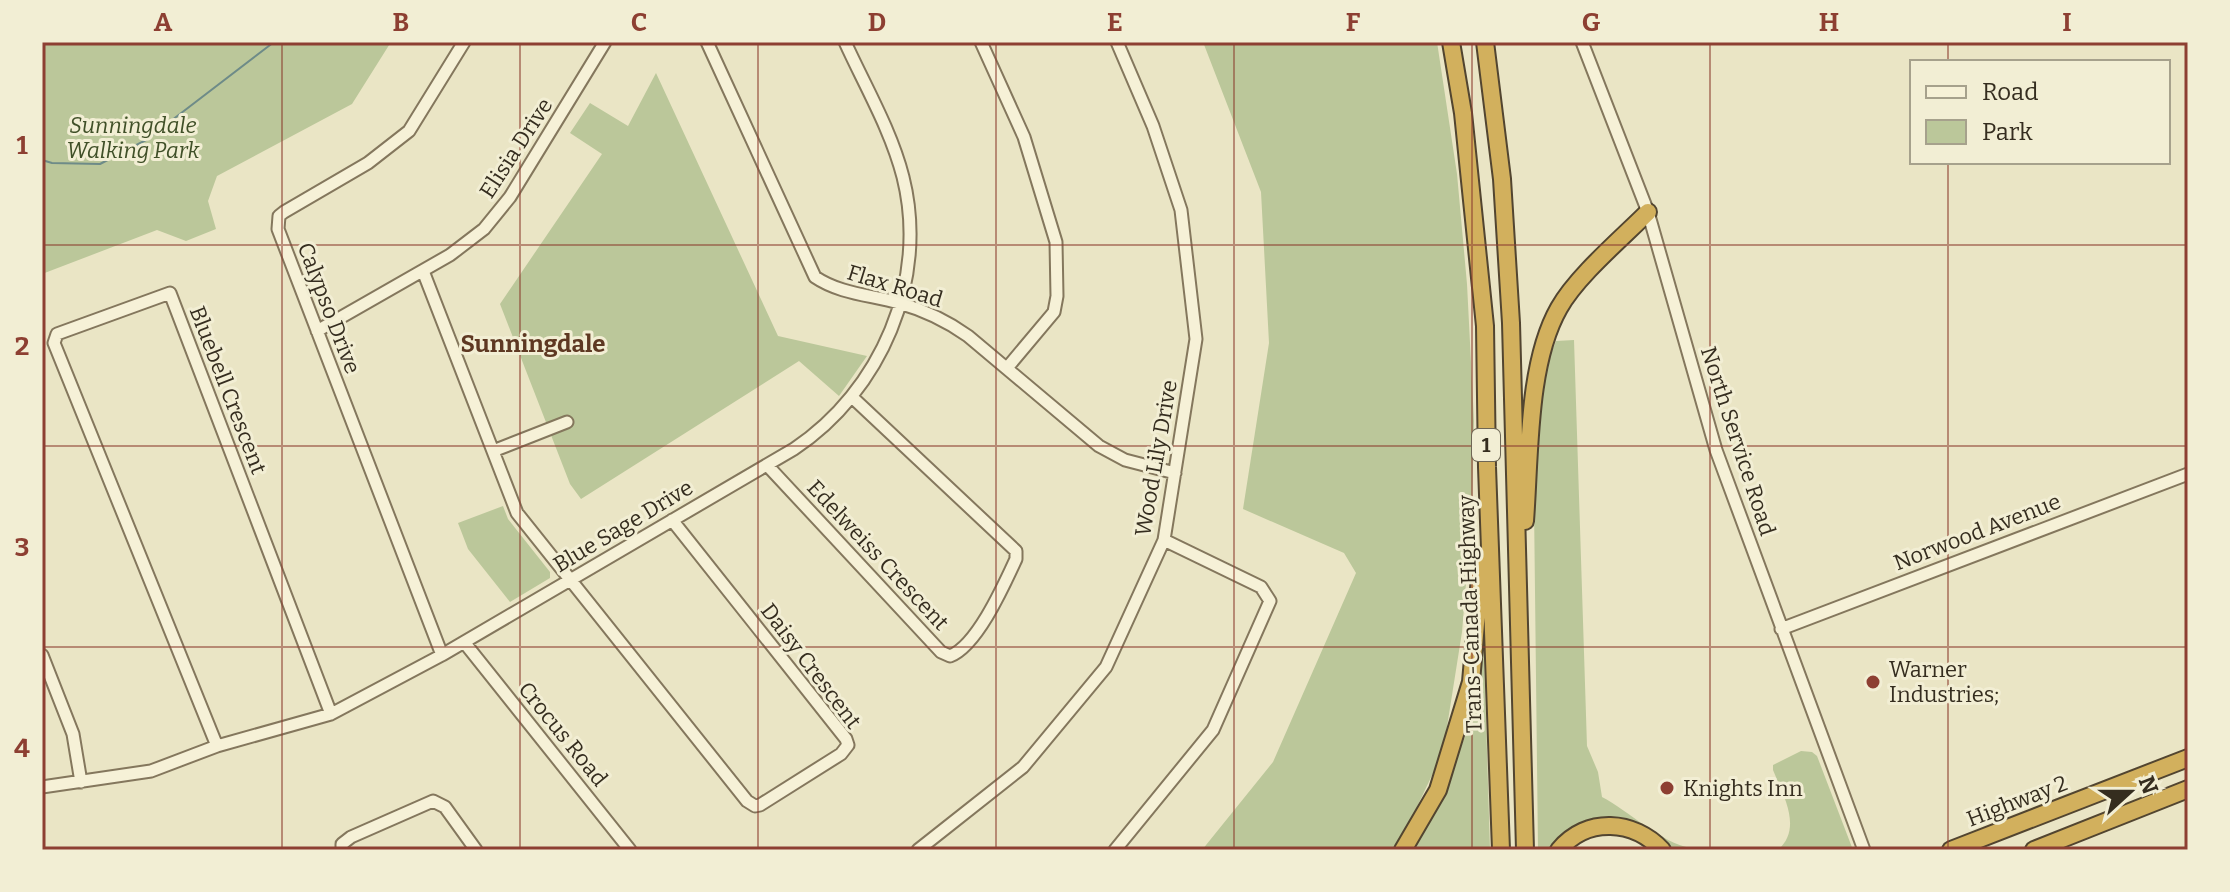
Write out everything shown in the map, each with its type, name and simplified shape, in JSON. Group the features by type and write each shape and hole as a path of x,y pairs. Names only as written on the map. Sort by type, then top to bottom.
{"highway":[{"name":"Trans-Canada Highway","path":"1451,42 1463,113 1484,314 1501,850"},
{"name":"1","path":"1485,42 1502,179 1510,308 1525,850"},
{"path":"1518,610 1532,423 1545,338 1560,306 1648,212"},
{"path":"1403,850 1438,790 1471,682 1487,467"},
{"name":"Highway 2","path":"1951,850 2188,758"},
{"path":"2034,850 2188,789"},
{"path":"2058,850 2167,798"},
{"path":"1559,850 1586,829 1601,826 1633,829 1648,836 1662,850"}],"street":[{"name":"Calypso Drive","path":"442,655 278,229 279,216 368,163 409,131 464,42"},
{"name":"Elisia Drive","path":"317,331 423,271 476,236 502,208 605,42"},
{"name":"Flax Road","path":"707,42 815,277 830,287 901,304 957,328 1087,438 1111,454 1175,473"},
{"name":"Blue Sage Drive","path":"42,787 151,771 217,746 331,714 442,655 806,441 852,397 877,361 901,304 909,246 906,191 894,150 845,42"},
{"path":"981,42 1024,137 1056,242 1057,296 1054,312 1007,368"},
{"name":"Wood Lily Drive","path":"924,848 1023,767 1106,667 1164,540 1196,339 1183,219 1153,126 1117,42"},
{"name":"North Service Road","path":"1582,42 1648,212 1716,450 1864,850"},
{"path":"423,271 517,513 570,581"},
{"name":"Bluebell Crescent","path":"217,746 54,343 57,334 170,293 331,714"},
{"name":"Edelweiss Crescent","path":"767,465 941,652 950,656 959,652 995,606 1016,559 1016,551 852,397"},
{"path":"493,451 567,422"},
{"name":"Norwood Avenue","path":"1781,629 2188,474"},
{"name":"Daisy Crescent","path":"570,581 747,801 755,806 765,804 841,754 848,745 672,520"},
{"path":"1115,850 1213,730 1270,601 1261,587 1164,540"},
{"name":"Crocus Road","path":"464,642 630,850"},
{"path":"42,655 73,734 81,782"},
{"path":"342,850 342,844 351,837 433,801 445,807 476,850"}],"green space":[{"name":"Sunningdale Walking Park","path":"42,42 391,42 352,104 217,176 208,201 216,229 186,241 157,230 42,274"},
{"path":"1203,42 1437,42 1457,174 1467,284 1474,421 1472,511 1462,632 1443,752 1407,828 1392,850 1202,850 1273,762 1356,573 1344,553 1243,509 1269,343 1261,192"},
{"path":"656,73 778,336 867,356 839,396 799,361 581,499 570,484 500,304 602,154 570,133 590,103 628,126"},
{"path":"1574,340 1587,746 1598,772 1602,797 1668,840 1691,848 1715,850 1666,850 1602,829 1557,850 1538,850 1534,505 1544,372 1556,341"},
{"path":"503,506 508,519 550,572 550,578 510,602 468,549 458,523"},
{"path":"1483,622 1490,850 1413,850 1432,818 1469,727"},
{"path":"1801,751 1817,756 1853,850 1778,850 1789,832 1790,822 1786,800 1773,765"}],"waterway":[{"path":"42,160 100,164 146,140 274,42"}],"place":[{"name":"Warner Industries;","path":"1873,682"},
{"name":"Knights Inn","path":"1667,788"}],"district":[{"name":"Sunningdale","path":"533,344"}]}
